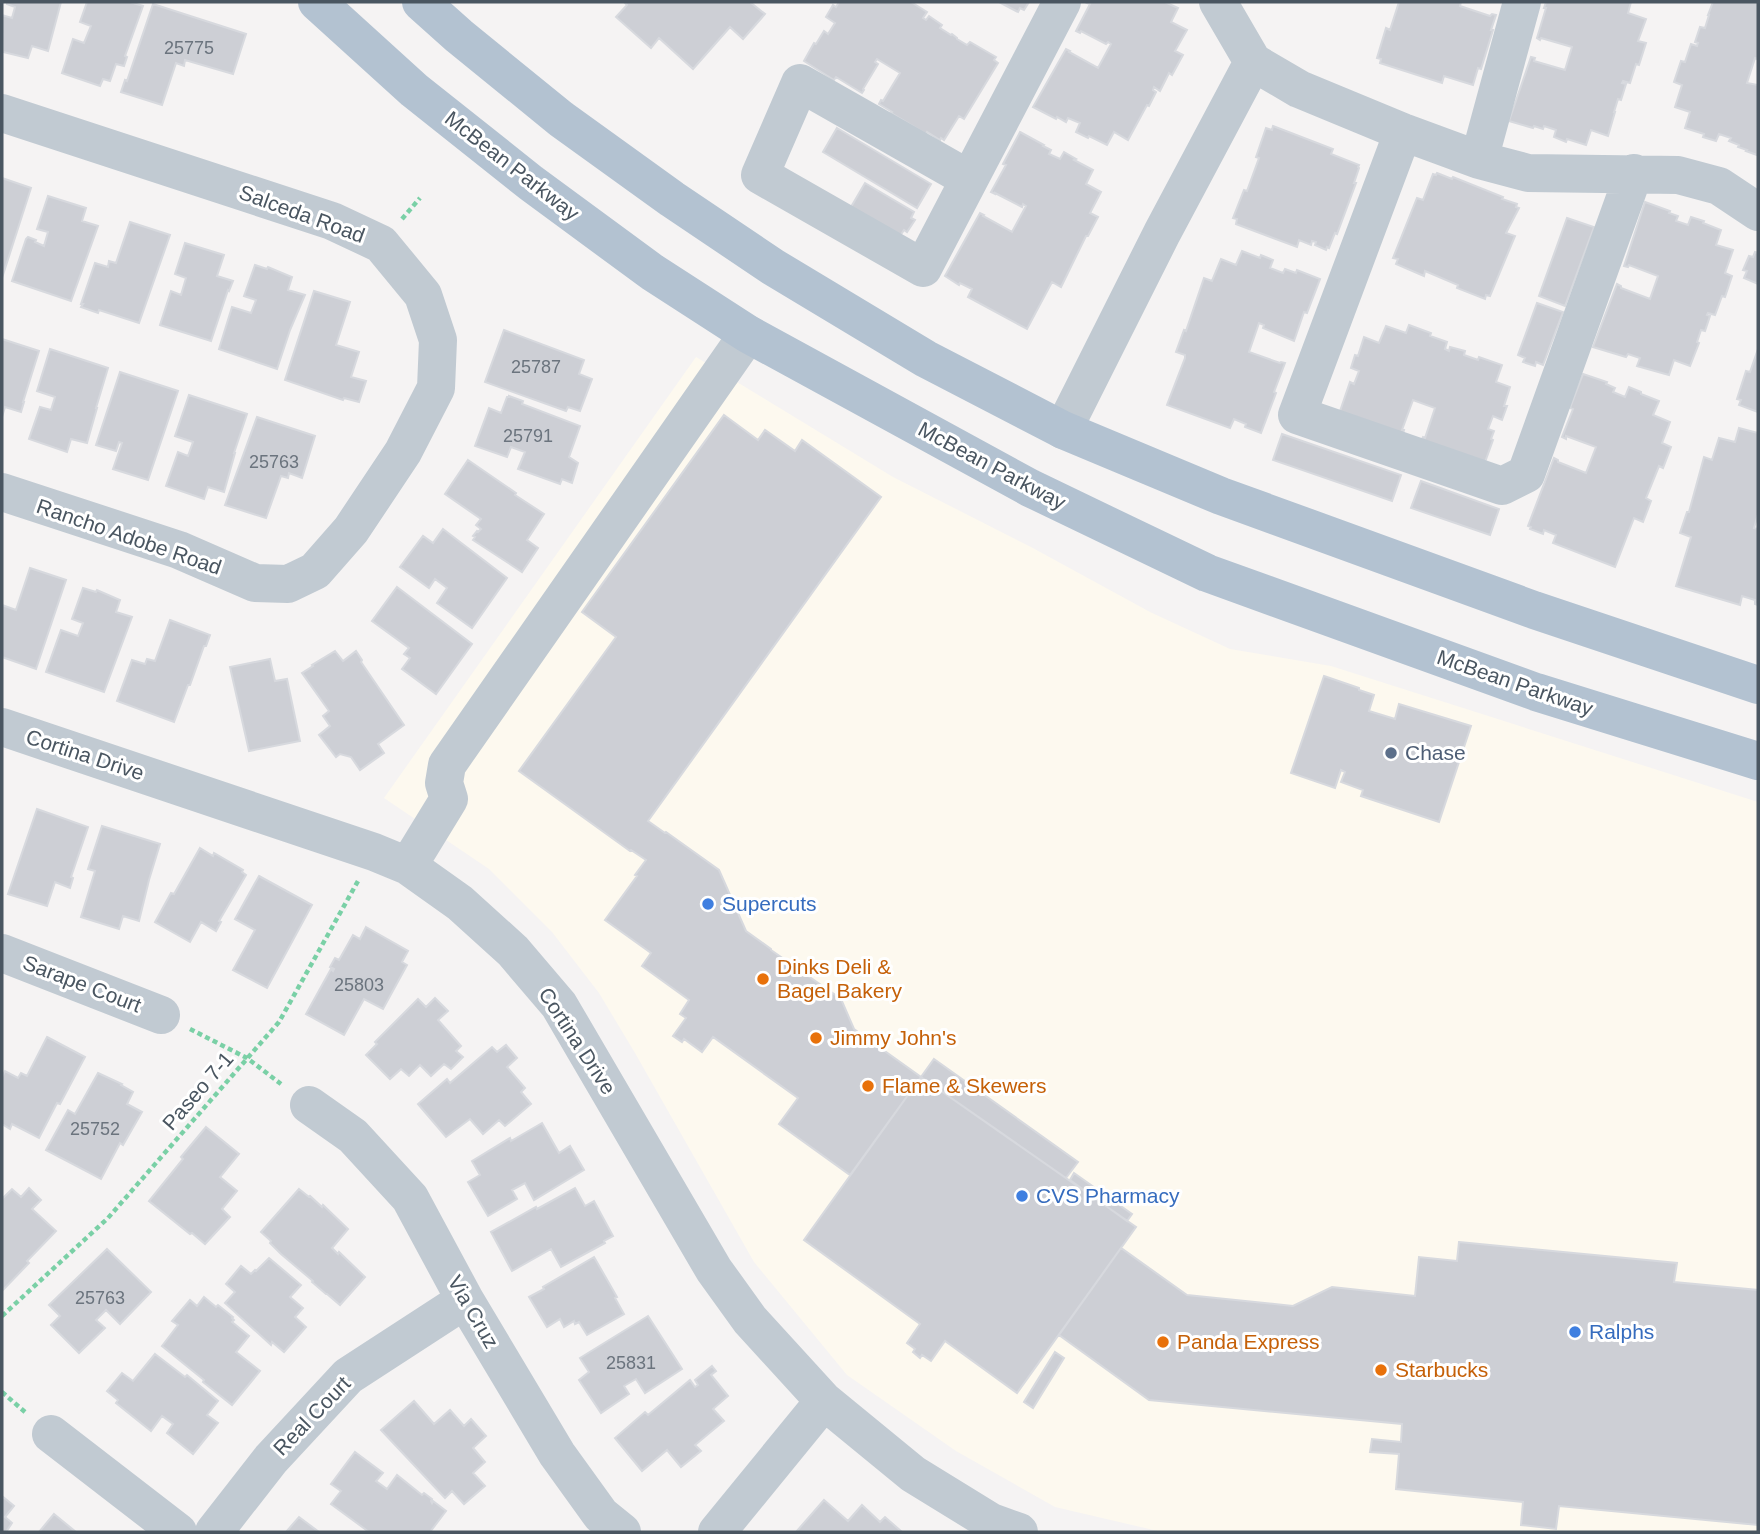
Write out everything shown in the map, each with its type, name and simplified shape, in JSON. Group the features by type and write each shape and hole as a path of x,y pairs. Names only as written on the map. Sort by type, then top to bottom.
{"main road":[{"name":"McBean Parkway","path":"317,2 414,90 531,183 652,272 748,334 1030,488 1207,573 1536,692 1758,761"},
{"path":"421,2 561,119 773,267 926,359 1063,430 1221,496 1534,610 1758,685"}],"street":[{"path":"969,179 800,83 760,175 923,268 1062,2"},
{"path":"1218,2 1253,62 1299,89 1403,132 1479,160 1528,173 1678,175 1719,186 1758,212"},
{"path":"1479,160 1522,2"},
{"path":"1063,430 1162,233 1253,62"},
{"name":"Salceda Road","path":"2,113 332,221 381,244 423,295 438,340 436,388 402,452"},
{"path":"1403,132 1297,415 1502,486 1525,474 1634,173"},
{"path":"391,859 449,799 443,783 447,765 748,334"},
{"name":"Rancho Adobe Road","path":"2,492 179,550 255,583 288,584 315,571 333,551 351,530 402,452"},
{"name":"Cortina Drive","path":"3,732 391,859 460,903 513,951 559,1005 714,1270 750,1320 824,1401 913,1474 998,1529"},
{"name":"Sarape Court","path":"2,953 161,1014"},
{"name":"Via Cruz","path":"309,1105 353,1136 410,1198 464,1300 557,1454 601,1515 622,1532"},
{"name":"Real Court","path":"214,1532 271,1459 348,1376 464,1300"},
{"path":"717,1532 824,1401"},
{"path":"51,1434 178,1532"}],"path":[{"name":"Paseo 7-1","path":"2,1317 108,1218 279,1022 391,859"},
{"path":"161,1014 247,1058 309,1105"}],"shaded area":[{"path":"696,357 893,477 1031,547 1150,612 1230,649 1331,666 1758,802 1758,1532 1162,1532 1055,1507 956,1451 847,1375 754,1262 599,993 552,932 489,869 384,798"}],"building":[{"path":"7,2 61,2 48,51 32,46 28,58 3,52 2,15 12,18 15,7"},
{"path":"87,2 130,2 143,6 124,66 116,64 110,81 103,79 100,86 62,73 73,39 84,43 91,26 80,22"},
{"path":"624,2 750,2 765,14 743,39 730,27 693,69 659,38 651,48 616,17 627,5"},
{"path":"839,2 911,2 927,12 923,18 926,20 929,16 942,25 940,28 957,39 967,45 970,42 996,57 994,60 998,63 964,119 959,116 944,140 927,132 926,134 879,104 900,73 877,59 875,62 878,64 862,93 836,77 834,80 804,61 814,43 816,44 824,31 828,34 835,23 826,17 833,5 836,7"},
{"path":"999,2 1029,2 1024,10 1020,8 1018,12"},
{"path":"1088,2 1165,2 1178,8 1171,22 1187,30 1175,51 1183,55 1172,75 1169,73 1160,91 1154,87 1156,92 1128,140 1114,132 1107,145 1076,132 1080,123 1068,118 1066,122 1057,117 1056,119 1033,107 1066,49 1098,68 1111,44 1076,31 1090,4"},
{"path":"1399,2 1461,2 1460,6 1490,16 1496,15 1481,69 1478,68 1473,85 1444,76 1442,83 1380,63 1381,59 1377,58 1386,28 1390,30"},
{"path":"1546,2 1631,2 1628,13 1646,19 1638,41 1646,43 1639,65 1636,64 1630,83 1622,83 1626,84 1621,100 1618,99 1608,136 1591,130 1586,145 1554,137 1556,130 1544,126 1543,129 1533,128 1509,121 1531,57 1535,58 1534,61 1565,70 1572,47 1537,38"},
{"path":"1713,2 1758,2 1758,59 1755,58 1747,83 1758,85 1757,155 1738,147 1739,145 1729,141 1731,138 1719,134 1716,141 1685,128 1690,112 1675,107 1682,85 1674,82 1681,61 1685,62 1691,44 1697,46 1698,43 1695,42 1700,27 1705,28"},
{"path":"153,4 246,34 233,74 185,60 184,66 176,63 162,105 121,92"},
{"path":"1273,126 1333,149 1331,154 1359,165 1356,183 1337,234 1335,233 1326,250 1312,241 1311,245 1299,240 1297,247 1236,224 1237,219 1233,218 1244,190 1247,191 1266,128 1272,130"},
{"path":"837,128 931,184 917,208 823,152"},
{"path":"1020,132 1051,150 1049,154 1060,159 1064,152 1093,170 1086,184 1101,192 1090,213 1098,217 1061,287 1052,282 1027,329 968,297 972,289 945,276 980,213 1012,232 1026,206 1023,204 1022,207 991,192"},
{"path":"1437,173 1503,197 1502,199 1517,204 1516,207 1519,208 1506,233 1515,236 1490,296 1486,295 1485,299 1425,271 1424,276 1396,264 1398,259 1393,258 1417,198 1423,200 1433,174"},
{"path":"2,178 31,188 2,278"},
{"path":"865,183 914,212 911,218 915,220 907,232 904,230 900,236 851,207"},
{"path":"48,196 86,208 82,221 98,226 71,301 12,281 26,239 28,237 36,240 35,242 44,246 48,232 37,229"},
{"path":"1645,202 1670,211 1669,213 1678,216 1676,221 1688,225 1691,217 1721,230 1716,245 1733,250 1725,273 1732,276 1725,297 1722,296 1715,315 1708,313 1710,316 1705,331 1701,330 1690,366 1674,360 1669,375 1637,366 1640,358 1628,354 1626,357 1593,347 1617,284 1650,299 1658,276 1629,265 1624,266"},
{"path":"1567,218 1594,227 1565,306 1539,296"},
{"path":"130,222 170,235 139,323 81,307 95,263 108,267 109,261 116,263"},
{"path":"185,243 224,255 217,276 233,281 211,341 160,325 171,291 181,295 186,278 175,274"},
{"path":"1242,251 1273,260 1270,268 1283,273 1285,269 1296,273 1297,270 1320,279 1294,341 1263,328 1264,325 1259,323 1249,352 1285,363 1261,433 1234,419 1230,428 1167,405 1185,358 1185,355 1176,352 1204,278 1212,281 1221,259 1236,265"},
{"path":"1755,252 1758,253 1758,284 1744,278 1747,271 1743,270 1749,256 1753,257"},
{"path":"255,265 267,269 268,267 292,277 288,290 305,295 277,369 219,349 232,307 251,313 256,300 244,296"},
{"path":"314,291 350,302 336,345 359,352 351,377 366,381 359,402 344,398 343,400 285,380"},
{"path":"1537,303 1563,312 1543,365 1536,362 1535,366 1523,362 1525,358 1518,355"},
{"path":"1409,325 1447,342 1445,349 1449,351 1450,347 1465,351 1464,355 1478,360 1479,357 1502,365 1496,382 1510,387 1504,406 1507,406 1502,420 1493,416 1488,429 1494,431 1493,440 1484,465 1421,441 1425,438 1435,408 1413,400 1403,434 1339,414 1350,382 1354,384 1359,371 1351,368 1364,337 1379,343 1386,326 1406,333"},
{"path":"504,330 584,360 579,374 592,379 580,411 568,407 566,411 485,382"},
{"path":"2,339 39,351 21,412 5,407 2,417"},
{"path":"50,349 108,368 87,443 71,439 67,452 29,439 40,407 51,410 55,397 37,391"},
{"path":"1758,349 1758,412 1739,405 1741,400 1737,399 1746,371 1750,372"},
{"path":"120,372 178,391 148,480 113,469 122,443 119,442 116,451 96,445"},
{"path":"1583,374 1607,382 1606,384 1615,388 1613,392 1625,397 1629,387 1659,401 1653,415 1670,422 1662,443 1671,447 1663,468 1659,466 1646,498 1651,501 1643,522 1634,518 1615,567 1553,543 1556,535 1544,530 1543,534 1528,526 1554,458 1586,473 1596,447 1562,437"},
{"path":"189,395 247,414 224,492 208,487 204,499 166,486 178,452 188,456 193,442 175,436"},
{"path":"509,396 523,401 522,404 580,426 569,457 578,463 572,483 562,479 560,484 518,469 525,452 511,447 507,457 475,446 489,408 501,413"},
{"path":"724,415 758,440 765,430 795,451 802,440 881,497 648,821 719,870 746,931 841,999 854,1029 921,1077 850,1175 779,1124 798,1098 713,1037 702,1052 684,1039 682,1042 673,1036 686,1018 680,1014 689,1000 642,966 651,953 605,920 646,860 519,771 616,637 582,612"},
{"path":"257,417 315,436 302,478 289,473 288,478 281,476 266,518 225,505"},
{"path":"1739,428 1758,433 1758,514 1754,528 1758,529 1758,605 1755,600 1742,596 1740,605 1676,586 1691,537 1680,533 1689,512 1704,457 1712,460 1719,438 1735,442"},
{"path":"1282,434 1401,475 1392,501 1273,460"},
{"path":"468,460 544,514 527,540 538,548 522,572 473,540 473,536 481,529 476,525 481,519 445,494"},
{"path":"1421,481 1499,509 1490,535 1411,508"},
{"path":"443,529 507,578 472,628 437,603 447,588 435,579 429,588 400,567 423,536 433,543"},
{"path":"30,568 66,580 36,669 2,657 2,605 16,610"},
{"path":"397,587 472,644 436,694 402,669 410,658 404,654 409,648 372,621"},
{"path":"83,588 96,592 97,590 120,600 116,612 132,617 104,692 46,672 61,630 78,636 83,623 72,619"},
{"path":"170,620 210,635 174,722 117,701 132,660 145,664 147,659 155,661"},
{"path":"335,651 343,661 356,651 404,725 378,744 384,753 360,770 351,757 340,754 336,757 319,735 330,726 323,716 329,711 302,673"},
{"path":"270,659 275,681 287,679 300,741 249,751 230,667"},
{"path":"1324,676 1374,695 1369,711 1395,719 1399,704 1471,726 1439,822 1361,796 1363,790 1341,782 1345,772 1341,770 1335,788 1291,773"},
{"path":"37,809 88,827 71,877 70,888 55,882 47,906 8,894"},
{"path":"102,826 160,844 139,921 123,916 119,929 81,917 95,871 88,869"},
{"path":"200,848 243,870 246,875 216,931 201,922 190,942 155,922"},
{"path":"259,876 312,905 267,988 233,970 255,930 235,919"},
{"path":"366,927 408,951 402,962 407,965 383,1009 364,999 344,1035 306,1014 331,969 333,971 330,967 335,958 339,960 353,935 360,939"},
{"path":"435,998 448,1011 438,1020 461,1046 456,1051 463,1057 451,1069 444,1064 431,1076 420,1065 409,1076 401,1069 390,1079 366,1055 377,1044 375,1042 418,999 426,1007"},
{"path":"47,1037 85,1057 39,1138 12,1124 10,1129 2,1124 2,1077 5,1071 18,1078 21,1073 27,1076"},
{"path":"506,1045 517,1058 507,1067 525,1088 521,1092 531,1104 505,1126 499,1120 483,1134 470,1119 446,1137 418,1104 447,1079 450,1083 492,1047 497,1052"},
{"path":"934,1059 1078,1162 1066,1178 921,1077"},
{"path":"98,1073 133,1092 127,1104 142,1112 123,1145 120,1143 101,1179 46,1150 68,1110 75,1114"},
{"path":"921,1077 1136,1227 1017,1393 945,1341 931,1361 922,1355 920,1358 913,1352 915,1349 907,1343 920,1324 804,1240"},
{"path":"542,1123 559,1153 570,1146 584,1170 534,1200 525,1183 512,1190 517,1199 488,1216 468,1182 480,1175 472,1161"},
{"path":"206,1127 239,1154 220,1177 237,1191 222,1209 230,1217 205,1244 149,1201"},
{"path":"1074,1173 1132,1214 1127,1221 1070,1180"},
{"path":"29,1188 41,1200 32,1209 56,1231 2,1291 2,1199 12,1189 21,1197"},
{"path":"575,1188 585,1206 594,1201 613,1236 561,1267 551,1249 512,1271 491,1232"},
{"path":"299,1189 322,1207 323,1205 348,1229 332,1248 365,1277 340,1305 281,1254 261,1232"},
{"path":"1459,1242 1677,1263 1674,1282 1758,1290 1758,1525 1559,1506 1556,1529 1521,1525 1523,1502 1396,1489 1399,1454 1370,1452 1372,1439 1401,1442 1402,1424 1149,1400 1059,1335 1121,1248 1187,1295 1293,1306 1332,1287 1415,1296 1419,1257 1457,1261"},
{"path":"107,1249 151,1292 120,1324 106,1310 96,1320 105,1328 79,1353 51,1325 60,1316 49,1305"},
{"path":"594,1257 624,1314 587,1335 579,1322 575,1324 574,1321 564,1327 560,1319 547,1327 529,1297"},
{"path":"269,1258 301,1285 290,1297 303,1308 295,1317 306,1327 284,1352 272,1342 271,1345 225,1303 235,1292 226,1284 241,1266 251,1274"},
{"path":"204,1297 233,1317 232,1322 249,1336 236,1352 260,1371 232,1405 162,1346 178,1325 172,1321 190,1300 197,1306"},
{"path":"648,1316 682,1369 645,1393 636,1379 624,1386 629,1394 601,1413 579,1380 589,1372 580,1358"},
{"path":"1055,1352 1064,1358 1033,1408 1024,1402"},
{"path":"155,1354 185,1377 187,1375 218,1401 207,1415 218,1423 193,1454 167,1433 173,1424 162,1416 151,1431 116,1403 118,1400 107,1391 122,1373 133,1381"},
{"path":"712,1366 716,1371 711,1375 728,1396 713,1409 724,1421 695,1445 701,1451 681,1467 667,1450 642,1471 615,1438 645,1412 648,1415 690,1380 695,1387 698,1385 695,1380"},
{"path":"414,1401 434,1424 450,1410 464,1426 471,1419 486,1436 473,1448 485,1462 473,1473 485,1486 464,1504 452,1491 445,1498 381,1430"},
{"path":"355,1452 383,1473 376,1481 387,1489 397,1475 446,1511 430,1532 369,1532 331,1504 341,1491 331,1484"},
{"path":"2,1496 14,1506 5,1517 12,1523 6,1532 2,1532"},
{"path":"824,1500 848,1521 862,1505 880,1522 885,1517 902,1532 796,1532"},
{"path":"54,1514 76,1532 39,1532"},
{"path":"299,1517 319,1532 286,1532"}],"place":[{"name":"Chase","path":"1391,753"},
{"name":"Supercuts","path":"708,904"},
{"name":"Dinks Deli & Bagel Bakery","path":"763,979"},
{"name":"Jimmy John's","path":"816,1038"},
{"name":"Flame & Skewers","path":"868,1086"},
{"name":"CVS Pharmacy","path":"1022,1196"},
{"name":"Ralphs","path":"1575,1332"},
{"name":"Panda Express","path":"1163,1342"},
{"name":"Starbucks","path":"1381,1370"}]}
